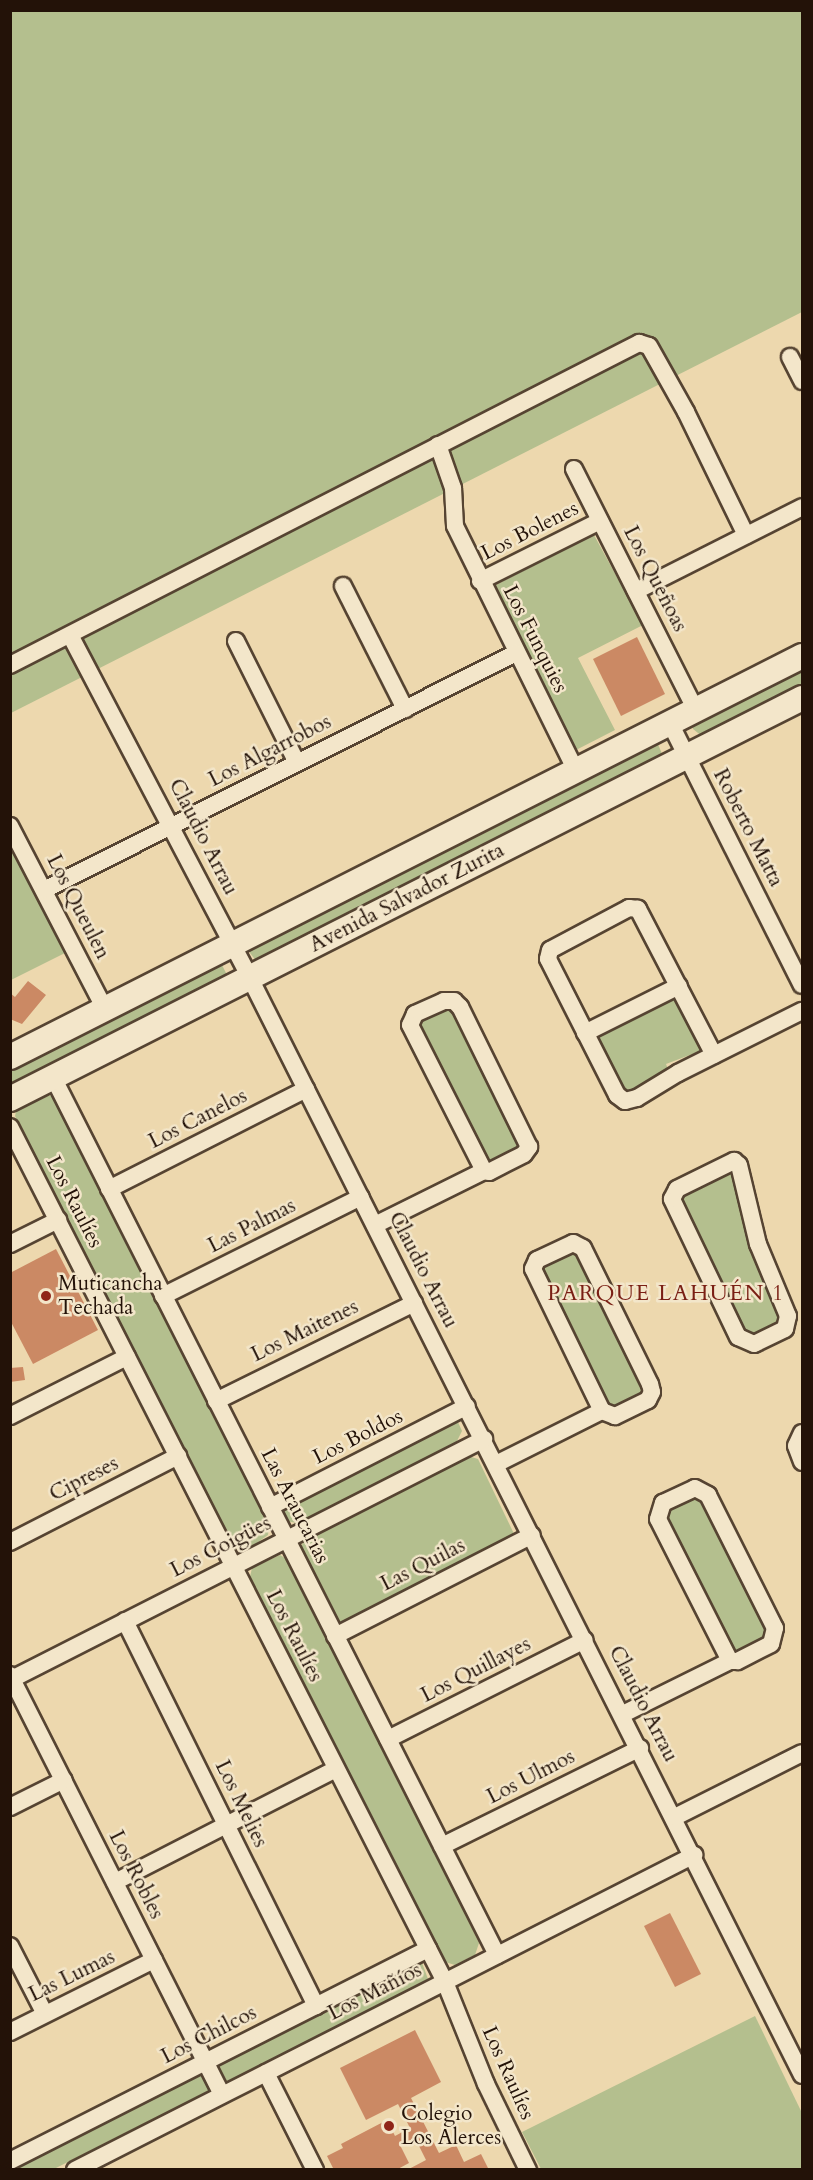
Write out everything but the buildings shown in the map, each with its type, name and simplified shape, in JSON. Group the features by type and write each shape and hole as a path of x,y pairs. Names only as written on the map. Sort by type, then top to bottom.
{"main road":[{"name":"Avenida Salvador Zurita","path":"10,1057 802,656"},
{"name":"Avenida Salvador Zurita","path":"10,1099 802,698"}],"street":[{"path":"10,665 639,343 649,346 686,412 746,535"},
{"path":"790,357 802,381"},
{"name":"Los Funquies","path":"438,445 453,488 455,526 480,581 576,771"},
{"name":"Los Queñoas","path":"574,469 696,710"},
{"path":"636,591 802,507"},
{"name":"Los Bolenes","path":"480,581 600,521"},
{"path":"343,586 405,709"},
{"name":"Claudio Arrau","path":"70,635 111,707 250,978 675,1817 802,2075"},
{"path":"236,642 297,763"},
{"name":"Los Algarrobos","path":"44,890 516,653"},
{"name":"Roberto Matta","path":"670,723 796,958 802,985"},
{"name":"Los Queulen","path":"10,826 105,1010"},
{"path":"714,1055 638,909 629,908 553,945 548,960 617,1095 624,1101 637,1098 678,1073 714,1055 802,1011"},
{"path":"585,1033 679,986"},
{"path":"375,1225 484,1171 489,1172 524,1154 529,1143 460,1007 454,1000 444,1001 416,1014 410,1025 484,1171"},
{"name":"Las Araucarias","path":"52,1077 497,1955"},
{"name":"Los Canelos","path":"109,1189 306,1089"},
{"name":"Los Raulíes","path":"10,1127 445,1982 486,2084 528,2169"},
{"path":"725,1163 737,1163 758,1244 795,1312 785,1329 759,1343 748,1343 738,1337 673,1206 677,1189 725,1163"},
{"name":"Las Palmas","path":"163,1296 361,1197"},
{"path":"10,1244 58,1220"},
{"path":"496,1464 602,1411 615,1416 648,1400 652,1392 583,1248 573,1243 537,1260 533,1269 602,1411"},
{"name":"Los Maitenes","path":"216,1401 414,1303"},
{"path":"10,1416 127,1357"},
{"name":"Los Boldos","path":"270,1507 467,1406"},
{"path":"802,1433 796,1446 802,1461"},
{"name":"Los Coigües","path":"11,1678 484,1439"},
{"name":"Cipreses","path":"10,1542 178,1456"},
{"path":"623,1714 730,1661 771,1644 776,1628 708,1495 694,1488 663,1503 658,1520 730,1661"},
{"name":"Las Quilas","path":"335,1636 532,1535"},
{"name":"Los Melies","path":"125,1621 316,2006"},
{"name":"Los Quillayes","path":"388,1739 585,1640"},
{"name":"Los Robles","path":"11,1678 222,2095"},
{"name":"Los Ulmos","path":"442,1846 640,1748"},
{"path":"675,1817 802,1753"},
{"path":"115,1882 336,1769"},
{"path":"10,1807 64,1780"},
{"name":"Los Mañíos","path":"75,2169 694,1855"},
{"path":"10,1946 45,2014"},
{"name":"Los Chilcos","path":"10,2161 428,1949"},
{"name":"Las Lumas","path":"10,2032 154,1960"},
{"path":"266,2073 315,2169"}],"green space":[{"path":"11,11 802,11 802,312 11,713"},
{"path":"594,535 643,625 578,658 615,730 576,750 494,586"},
{"path":"802,665 802,688 703,737 693,729 692,725"},
{"path":"657,742 663,756 257,962 250,953 250,948"},
{"path":"10,845 65,953 11,980 10,980"},
{"path":"221,963 228,977 11,1089 11,1066"},
{"path":"673,994 703,1050 666,1064 669,1072 624,1096 595,1034"},
{"path":"452,1005 523,1146 490,1166 414,1023"},
{"path":"43,1094 55,1097 270,1521 268,1535 254,1545 245,1548 229,1541 15,1116 17,1107"},
{"path":"734,1170 784,1317 782,1326 748,1338 677,1197"},
{"path":"577,1248 648,1390 617,1409 608,1408 539,1272 542,1263"},
{"path":"457,1420 462,1431 456,1443 297,1523 286,1521 280,1509"},
{"path":"468,1456 478,1459 516,1538 341,1626 337,1624 300,1550 305,1538"},
{"path":"701,1494 771,1635 736,1654 663,1512"},
{"path":"280,1555 290,1561 479,1943 475,1955 455,1965 442,1961 249,1581 252,1568"},
{"path":"421,1960 428,1979 227,2082 216,2061"},
{"path":"755,2016 802,2113 802,2169 541,2169 522,2132"},
{"path":"202,2068 212,2089 54,2169 11,2170 11,2165"}],"place":[{"name":"Muticancha Techada","path":"46,1296"},
{"name":"Colegio Los Alerces","path":"389,2126"}],"district":[{"name":"PARQUE LAHUÉN 1","path":"666,1294"}]}
